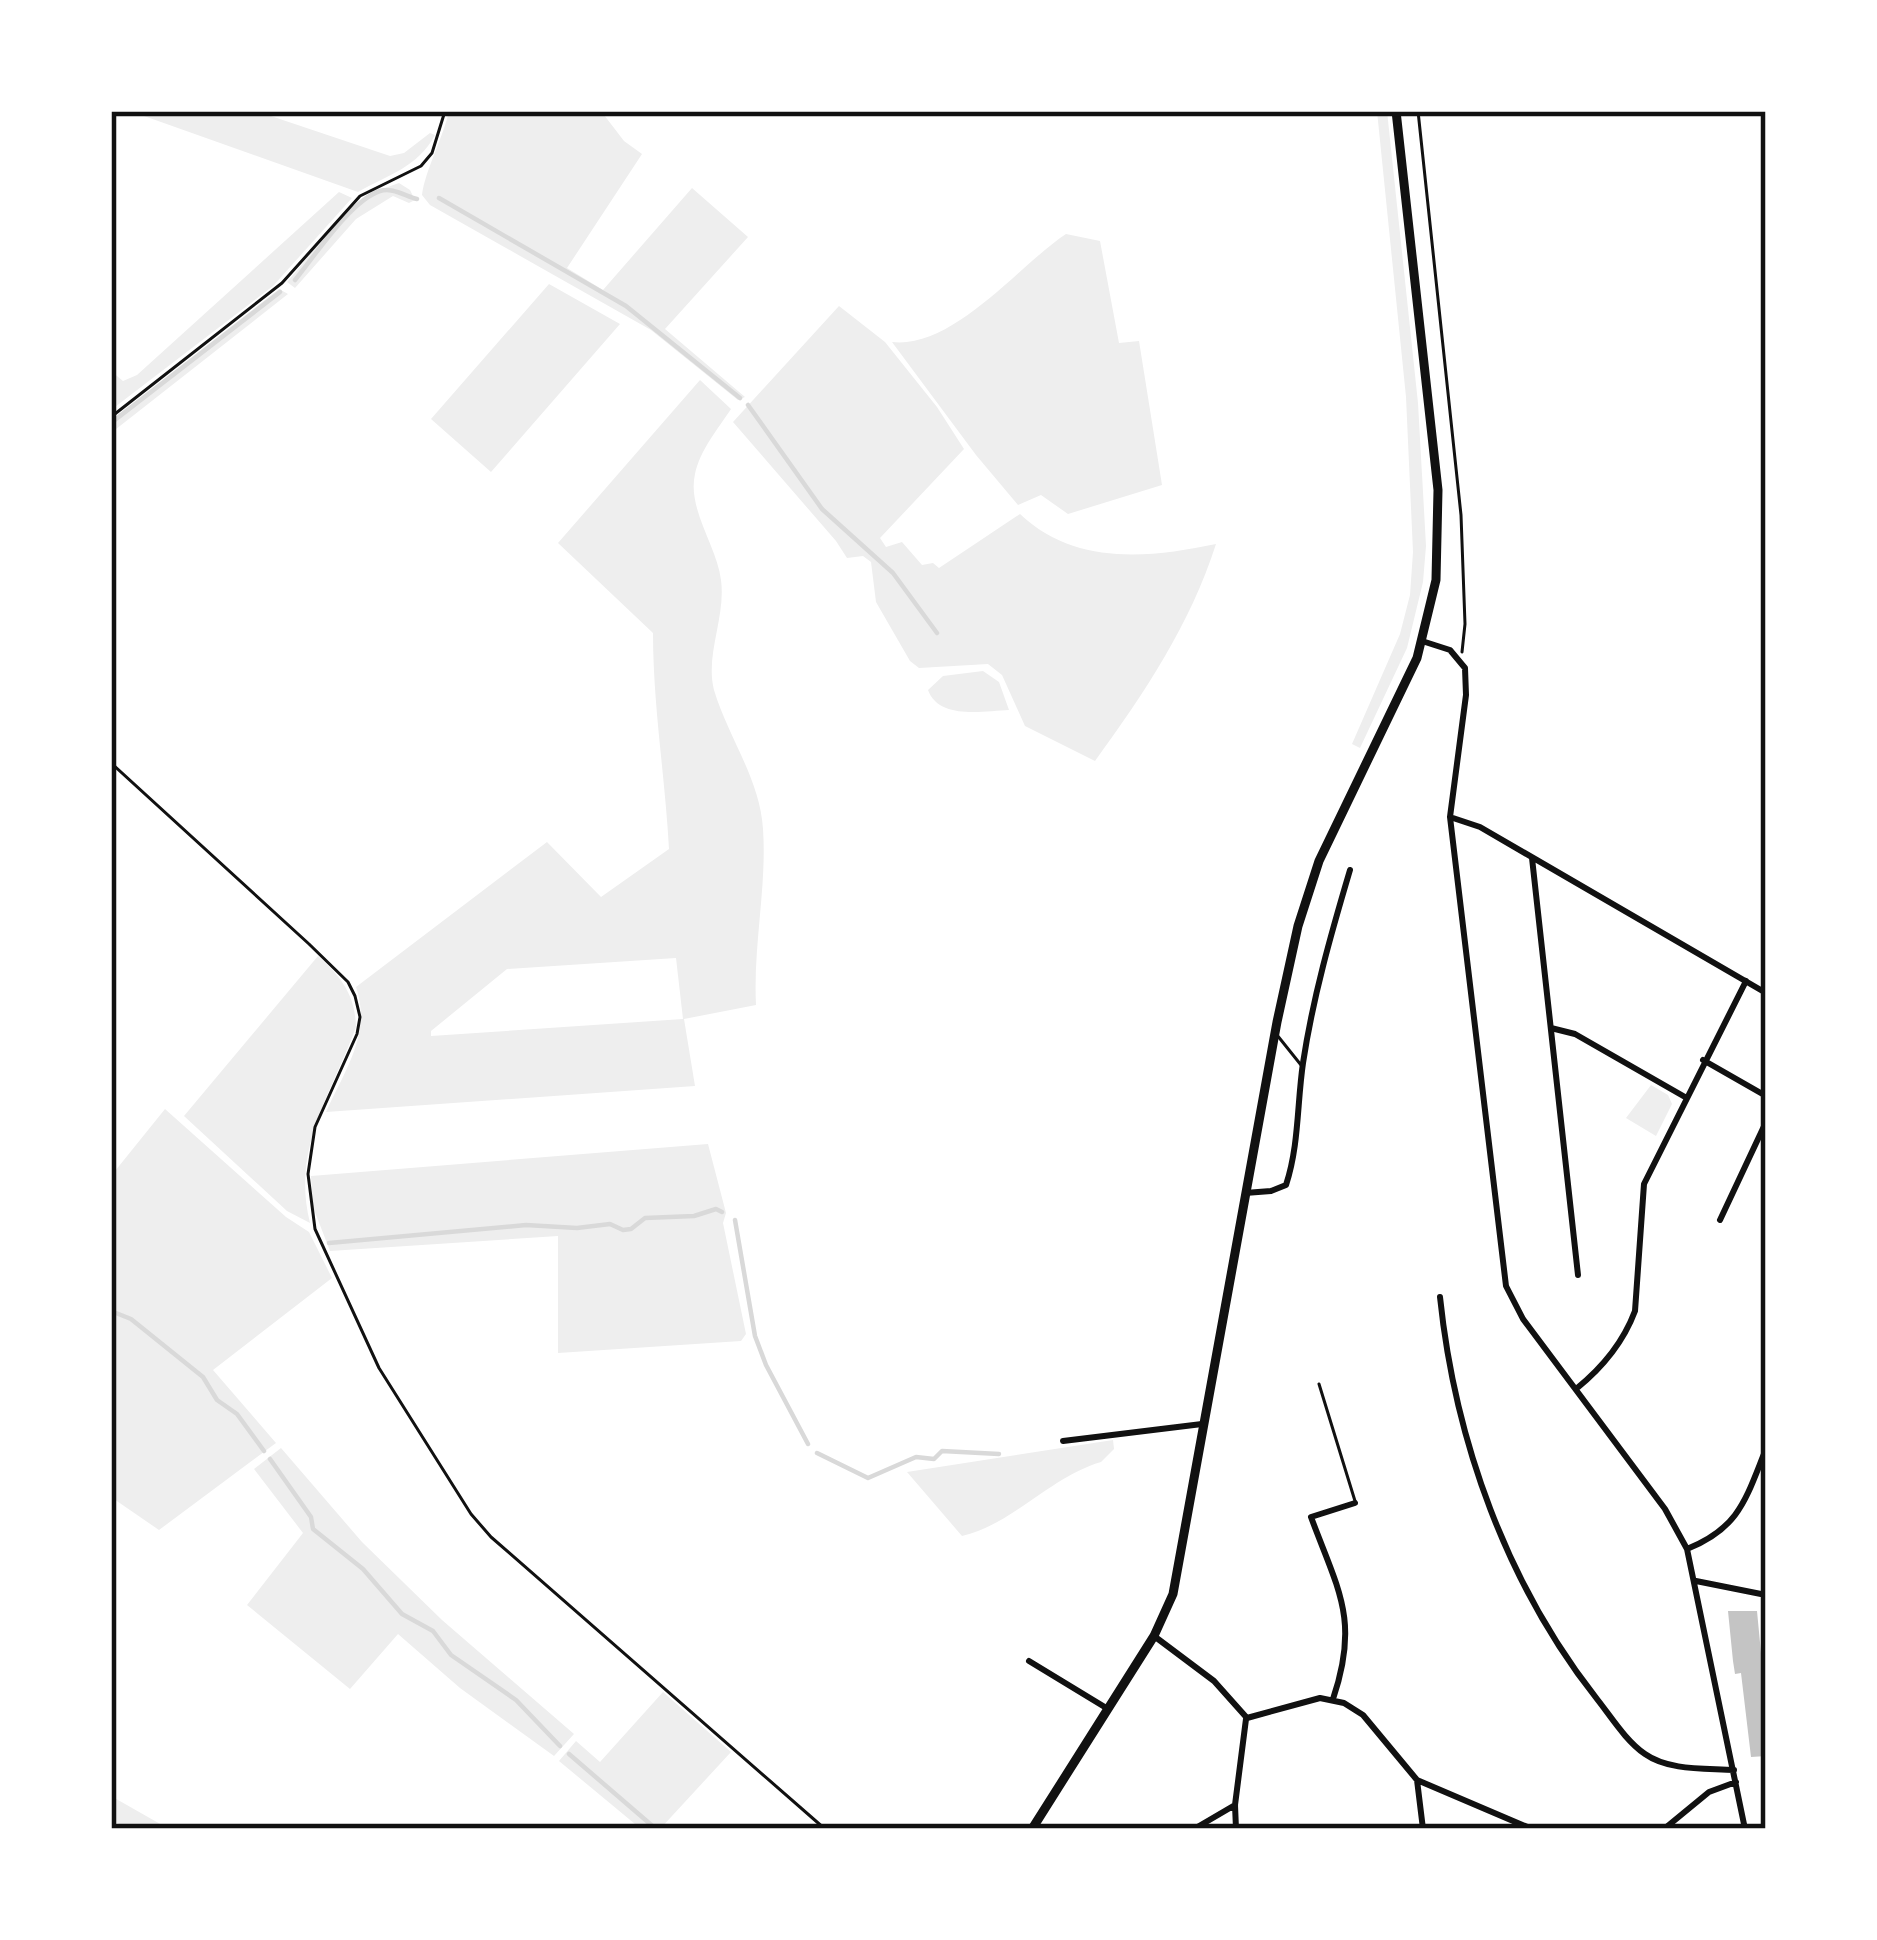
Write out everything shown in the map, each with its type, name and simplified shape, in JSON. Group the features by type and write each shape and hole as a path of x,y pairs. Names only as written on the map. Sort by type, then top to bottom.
{"street":[{"path":"1032,1829 1165,1616 1180,1565 1245,1193 1298,926 1319,860 1422,641 1436,580 1438,490 1396,111"},
{"path":"1422,641 1459,657 1465,668 1466,695 1450,817 1502,1272 1523,1319 1665,1509 1687,1549 1745,1829"},
{"path":"1450,817 1480,827 1766,993"},
{"path":"1532,858 1578,1275"},
{"path":"1245,1193 1286,1185 1294,1161 1302,1066 1315,997 1350,870"},
{"path":"1576,1389 1612,1354 1635,1311 1644,1184 1746,981"},
{"path":"1551,1028 1575,1034 1685,1097"},
{"path":"1703,1060 1766,1096"},
{"path":"1720,1220 1766,1122"},
{"path":"1440,1297 1452,1392 1463,1430 1541,1620 1582,1680 1644,1754 1672,1765 1734,1770"},
{"path":"1063,1441 1203,1424"},
{"path":"1687,1549 1713,1538 1731,1523 1766,1449"},
{"path":"1333,1699 1346,1650 1347,1619 1311,1517 1355,1503"},
{"path":"1696,1580 1766,1595"},
{"path":"1154,1636 1214,1681 1246,1718 1234,1805 1236,1829"},
{"path":"1029,1661 1110,1710"},
{"path":"1246,1718 1304,1700 1333,1699 1363,1715 1417,1780 1532,1829"},
{"path":"1417,1780 1423,1829"},
{"path":"1664,1829 1709,1792 1736,1782"},
{"path":"1194,1829 1234,1805"},
{"path":"1503,1818 1503,1829"}],"lane":[{"path":"1276,1030 1302,1066"},
{"path":"1319,1384 1355,1503"}],"path":[{"path":"111,417 282,283 360,196 421,166 432,153 445,111"},
{"path":"1418,111 1461,514 1465,624 1459,657"},
{"path":"111,763 349,982 356,996 357,1034 315,1127 308,1174 315,1228 379,1368 471,1514 491,1537 825,1829"}],"shaded area":[{"path":"130,111 256,111 390,156 404,153 430,133 435,135 411,163 358,192"},
{"path":"449,111 601,111 624,141 642,154 567,268 603,290 692,188 748,237 665,329 745,397 738,400 651,330 430,205 422,195"},
{"path":"1377,111 1387,111 1418,403 1426,546 1423,582 1407,648 1360,748 1352,744 1400,634 1410,595 1413,552 1406,397"},
{"path":"399,183 415,200 409,203 393,196 356,219 295,288 287,282 350,211"},
{"path":"339,192 352,198 273,286 111,410 111,371 123,381 137,375"},
{"path":"1066,234 1100,241 1119,343 1139,341 1162,485 1068,514 1041,495 1018,505 892,342 915,341 962,319"},
{"path":"549,284 620,324 491,472 431,419"},
{"path":"279,289 288,294 111,433 111,420"},
{"path":"839,306 885,342 964,449 880,538 886,547 902,542 922,565 933,563 939,568 1020,514 1064,543 1114,554 1165,553 1216,544 1164,657 1095,761 1025,726 1002,675 988,664 919,668 910,661 876,602 871,562 863,556 847,558 733,422"},
{"path":"700,380 731,409 701,457 694,487 721,580 712,663 714,690 761,811 756,1005 684,1019 695,1086 326,1112 359,1036 356,987 547,842 601,897 669,849 653,633 558,543","holes":["676,958 683,1019 431,1036 431,1031 507,969"]},
{"path":"983,671 999,682 1009,710 952,710 934,700 928,690 943,676"},
{"path":"318,956 345,987 356,1027 310,1145 306,1196 310,1223 287,1211 184,1116"},
{"path":"1651,1085 1668,1095 1672,1104 1656,1136 1626,1118"},
{"path":"165,1109 309,1232 332,1278 213,1370 276,1443 159,1530 111,1497 111,1176"},
{"path":"708,1144 726,1213 723,1223 746,1334 741,1341 558,1353 558,1236 330,1251 313,1207 311,1176"},
{"path":"1113,1440 1114,1449 1101,1462 1065,1478 998,1521 962,1536 907,1472"},
{"path":"281,1448 362,1542 442,1620 574,1734 554,1756 460,1688 398,1634 350,1689 247,1605 303,1533 254,1469"},
{"path":"663,1692 731,1752 660,1829 641,1829 559,1761 576,1741 600,1762"},
{"path":"111,1796 169,1829 132,1828 111,1820"}],"building":[{"path":"1728,1611 1757,1611 1761,1653 1766,1652 1766,1756 1751,1757"}],"waterway":[{"path":"295,280 345,217 369,196 389,190 417,199"},
{"path":"439,198 626,306 740,398"},
{"path":"111,423 280,292"},
{"path":"748,405 822,509 893,573 937,633"},
{"path":"329,1243 526,1225 577,1228 610,1224 623,1230 645,1218 722,1212"},
{"path":"735,1220 755,1336 808,1444"},
{"path":"111,1311 131,1319 203,1377 217,1400 237,1414 264,1451"},
{"path":"817,1453 868,1478 916,1457 934,1459 942,1451 999,1454"},
{"path":"270,1459 311,1517 313,1529 363,1569 402,1614 433,1631 451,1655 516,1700 560,1746"},
{"path":"569,1754 656,1829"}]}
